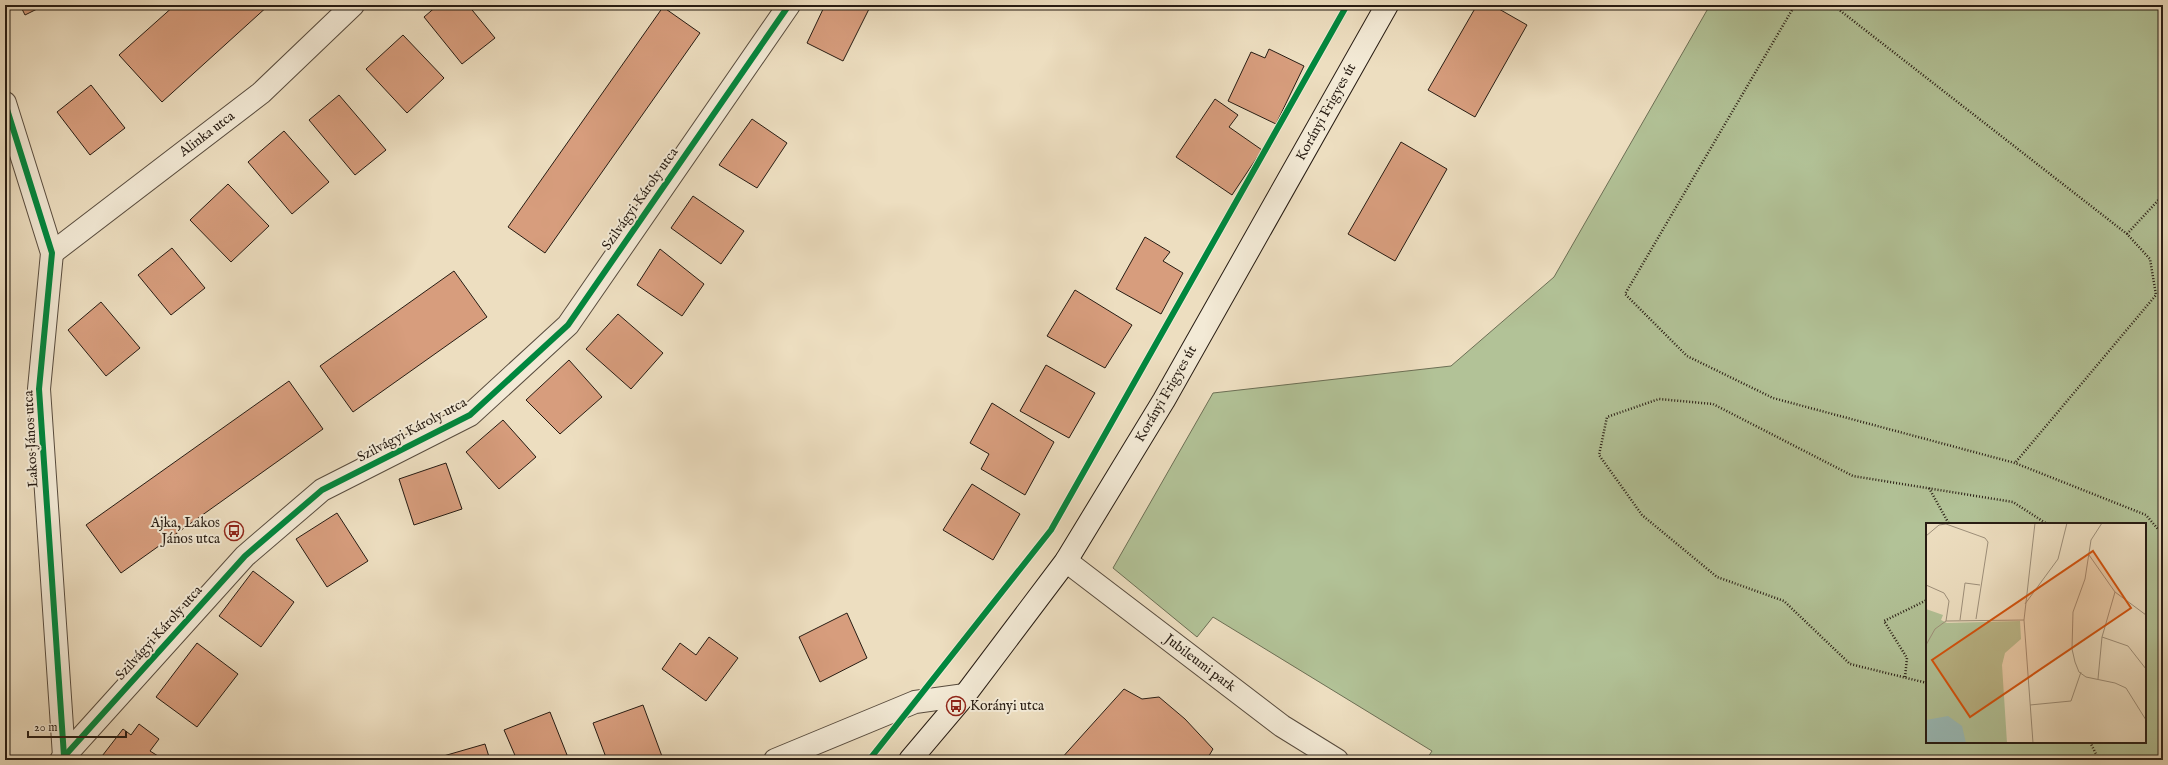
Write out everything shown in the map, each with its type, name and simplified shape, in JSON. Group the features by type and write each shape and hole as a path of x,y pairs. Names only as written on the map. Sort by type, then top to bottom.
{"street":[{"name":"Alinka utca","path":"52,253 261,93 353,5"},
{"name":"Szilvágyi Károly utca","path":"63,758 251,550 322,490 470,415 568,325 789,5"},
{"name":"Korányi Frigyes út","path":"910,760 965,696 1066,561 1164,400 1387,5"},
{"name":"Lakos János utca","path":"5,103 52,253 39,389 63,758"},
{"name":"Jubileumi park","path":"1066,561 1282,726 1337,760"},
{"path":"775,760 915,702 965,696"}],"path":[{"path":"1795,5 1625,294 1687,356 1773,398 2015,463 2146,515 2163,535"},
{"path":"1833,5 2127,234 2150,259 2156,296 2015,463"},
{"path":"2127,234 2163,195"},
{"path":"1926,683 1850,664 1784,601 1717,577 1642,515 1599,455 1607,417 1659,398 1713,404 1853,476 1929,487 2013,502 2046,523"},
{"path":"1929,487 1948,523"},
{"path":"1905,677 1907,658 1884,621 1926,600"},
{"path":"2090,743 2099,760"}],"green space":[{"path":"1710,5 2163,5 2163,760 1426,760 1432,751 1213,617 1197,637 1113,568 1213,393 1451,366 1554,277"}],"building":[{"path":"20,5 45,5 25,15"},
{"path":"175,5 269,5 162,102 119,55"},
{"path":"438,5 468,5 495,38 462,64 424,17"},
{"path":"825,5 861,5 869,9 843,61 807,43"},
{"path":"1477,5 1492,5 1527,25 1475,117 1428,90"},
{"path":"663,7 700,33 545,253 508,227"},
{"path":"403,35 444,78 407,113 366,69"},
{"path":"1269,49 1304,66 1276,124 1228,101 1251,52 1265,58"},
{"path":"91,85 125,128 90,155 57,112"},
{"path":"339,95 386,150 355,175 309,120"},
{"path":"1215,99 1238,115 1229,127 1262,150 1232,195 1176,157"},
{"path":"752,119 787,143 757,188 719,165"},
{"path":"284,131 329,182 292,214 248,162"},
{"path":"1401,142 1447,169 1395,261 1348,234"},
{"path":"228,184 269,226 231,262 190,220"},
{"path":"693,196 744,231 721,264 671,228"},
{"path":"1145,237 1170,252 1163,261 1183,273 1161,314 1116,289"},
{"path":"172,248 205,288 171,315 138,275"},
{"path":"660,249 704,284 682,316 637,285"},
{"path":"454,271 487,317 353,412 320,366"},
{"path":"1075,290 1132,325 1105,368 1047,336"},
{"path":"101,302 140,348 106,376 68,330"},
{"path":"618,314 663,353 631,389 586,349"},
{"path":"569,360 602,397 560,434 526,400"},
{"path":"1046,365 1095,393 1069,438 1020,411"},
{"path":"289,381 323,429 121,573 86,525"},
{"path":"992,403 1054,442 1025,495 981,469 989,454 970,443"},
{"path":"503,420 536,457 499,489 466,452"},
{"path":"446,463 462,509 414,525 399,479"},
{"path":"972,484 1020,514 993,560 943,530"},
{"path":"337,513 368,561 327,587 296,539"},
{"path":"253,571 294,602 261,647 219,616"},
{"path":"847,613 867,658 820,682 799,637"},
{"path":"709,637 738,658 706,701 662,669 680,643 696,655"},
{"path":"197,643 238,674 197,727 156,697"},
{"path":"1124,689 1142,699 1159,697 1185,719 1213,749 1207,759 1060,760"},
{"path":"643,705 663,759 607,760 593,723"},
{"path":"550,712 569,760 517,760 504,730"},
{"path":"139,724 159,739 150,751 158,756 155,760 99,760 123,729 131,735"},
{"path":"485,744 490,760 441,760 440,757"}],"cycle path":[{"path":"61,760 245,556 322,490 470,415 568,325 789,5"},
{"path":"869,760 1051,530 1347,5"},
{"path":"5,103 52,253 39,389 64,756"}],"place":[{"name":"Ajka, Lakos János utca","path":"234,531"},
{"name":"Korányi utca","path":"956,706"}]}
